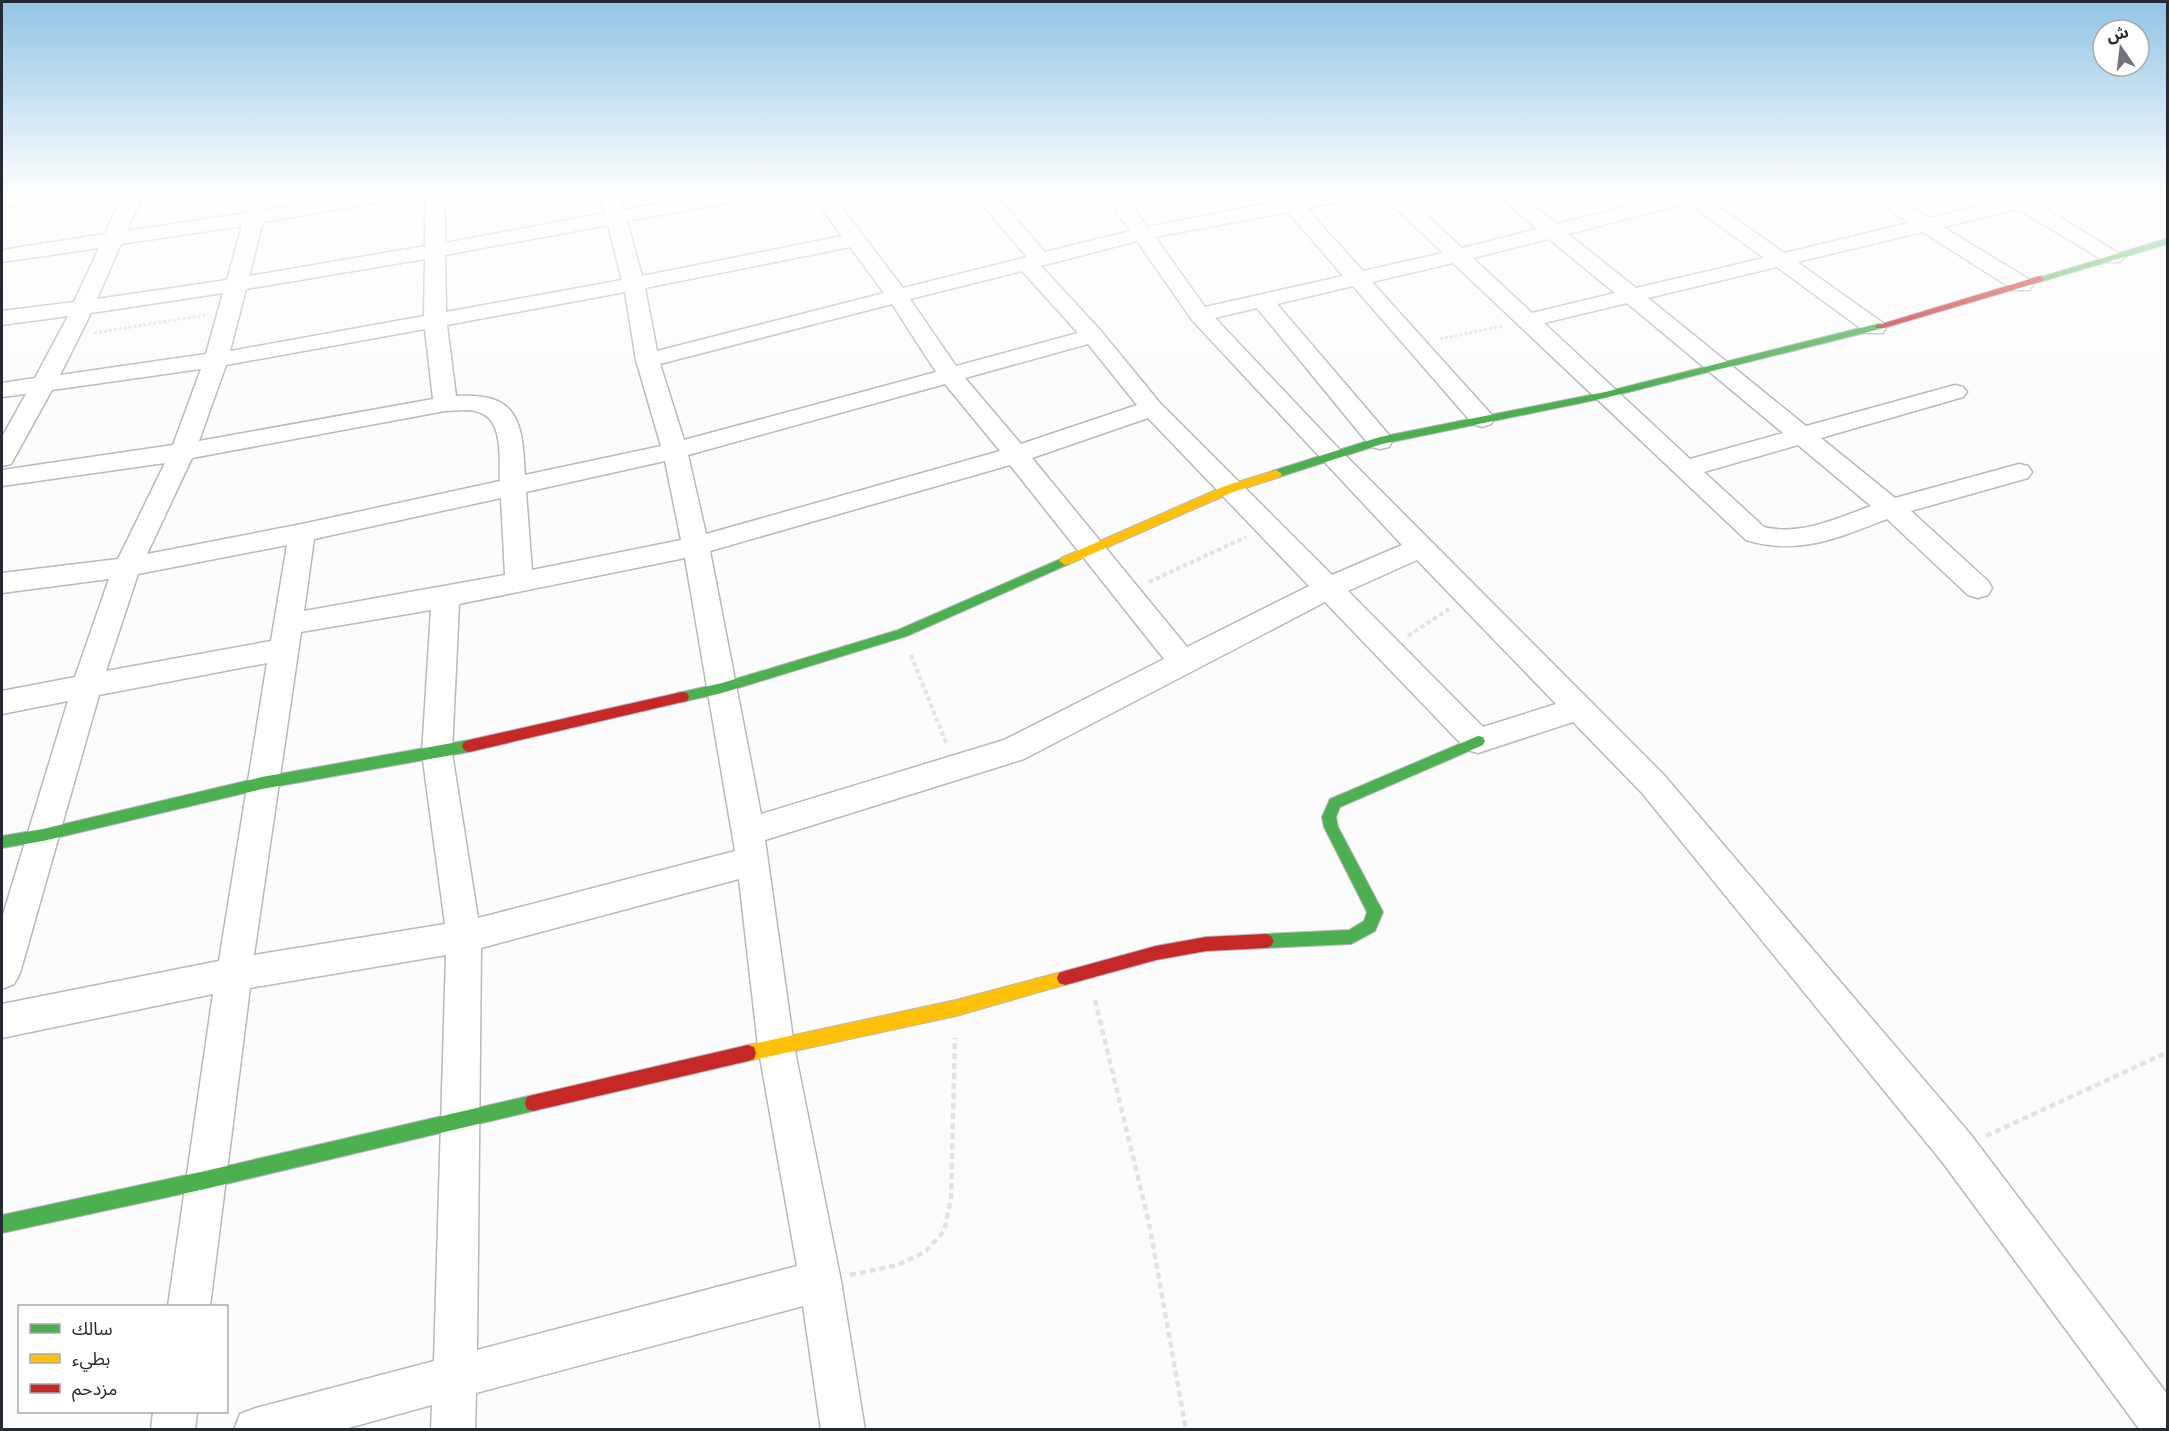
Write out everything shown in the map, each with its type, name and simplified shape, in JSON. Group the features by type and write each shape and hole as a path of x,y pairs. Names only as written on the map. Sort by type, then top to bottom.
{"street":[{"path":"2,458 70,336 106,257"},
{"path":"2,973 86,685 127,567 183,452 216,360 243,257"},
{"path":"2,318 82,308 401,257"},
{"path":"436,257 435,320 445,404"},
{"path":"627,257 647,360 675,451 723,688 751,847 776,1046 820,1281 843,1430"},
{"path":"2,390 44,386 216,360 634,284 770,257"},
{"path":"867,257 898,297 950,375 1093,548 1182,661"},
{"path":"1030,257 1152,408 1478,741"},
{"path":"647,360 1054,257"},
{"path":"1158,257 1200,315 1331,456 1653,784 1957,1149 2167,1430"},
{"path":"1338,257 1482,419"},
{"path":"1200,315 1356,277 1452,257"},
{"path":"1457,257 1687,468 1755,534 1773,540 1807,536 1891,508 2019,472"},
{"path":"1582,257 1891,508 1978,588"},
{"path":"1777,257 1875,328"},
{"path":"1526,321 1796,257"},
{"path":"1978,257 2022,285"},
{"path":"2,842 43,835 262,783 438,753 723,688 902,633 1229,489 1331,456 1380,441 1605,395 1714,366 1875,328 2117,257"},
{"path":"1262,300 1380,441"},
{"path":"2,583 127,567 302,533 675,451 1093,336"},
{"path":"1687,468 1955,392"},
{"path":"2,478 183,452 445,404 469,402 489,405 506,419 510,432 519,582"},
{"path":"2,702 86,685 446,597 696,546 1015,455 1152,408"},
{"path":"189,1305 234,974 302,533"},
{"path":"2,1021 234,974 464,937 751,847 957,768 1013,750 1182,661 1328,588 1422,547"},
{"path":"446,597 438,753 464,937 462,1122 453,1430"},
{"path":"2,1224 462,1122 776,1046 956,1008 1156,953 1206,944 1351,937 1370,926 1375,912 1331,827 1331,810 1335,803 1478,741 1580,708"},
{"path":"256,1430 820,1281"},
{"path":"173,1430 175,1413"}],"path":[{"path":"70,336 229,311"},
{"path":"1416,343 1526,321"},
{"path":"1126,592 1268,527"},
{"path":"1387,650 1469,596"},
{"path":"902,633 957,768"},
{"path":"1089,973 1149,1223 1186,1430"},
{"path":"820,1281 898,1265 925,1252 944,1231 951,1199 956,1008"},
{"path":"1957,1149 2168,1052"}],"traffic: fast":[{"path":"2040,279 2115,257"},
{"path":"1276,474 1380,441 1605,395 1880,326"},
{"path":"682,697 722,688 902,633 1065,561"},
{"path":"1266,941 1351,937 1370,926 1375,912 1331,827 1329,817 1335,803 1478,741"},
{"path":"2,842 43,835 262,783 469,746"},
{"path":"2,1224 205,1180 533,1103"}],"traffic: slow":[{"path":"1065,561 1229,489 1276,474"},
{"path":"748,1053 956,1008 1065,978"}],"traffic: jam":[{"path":"1880,326 2040,279"},
{"path":"469,746 682,697"},
{"path":"1065,978 1156,953 1206,944 1266,941"},
{"path":"533,1103 748,1053"}]}
